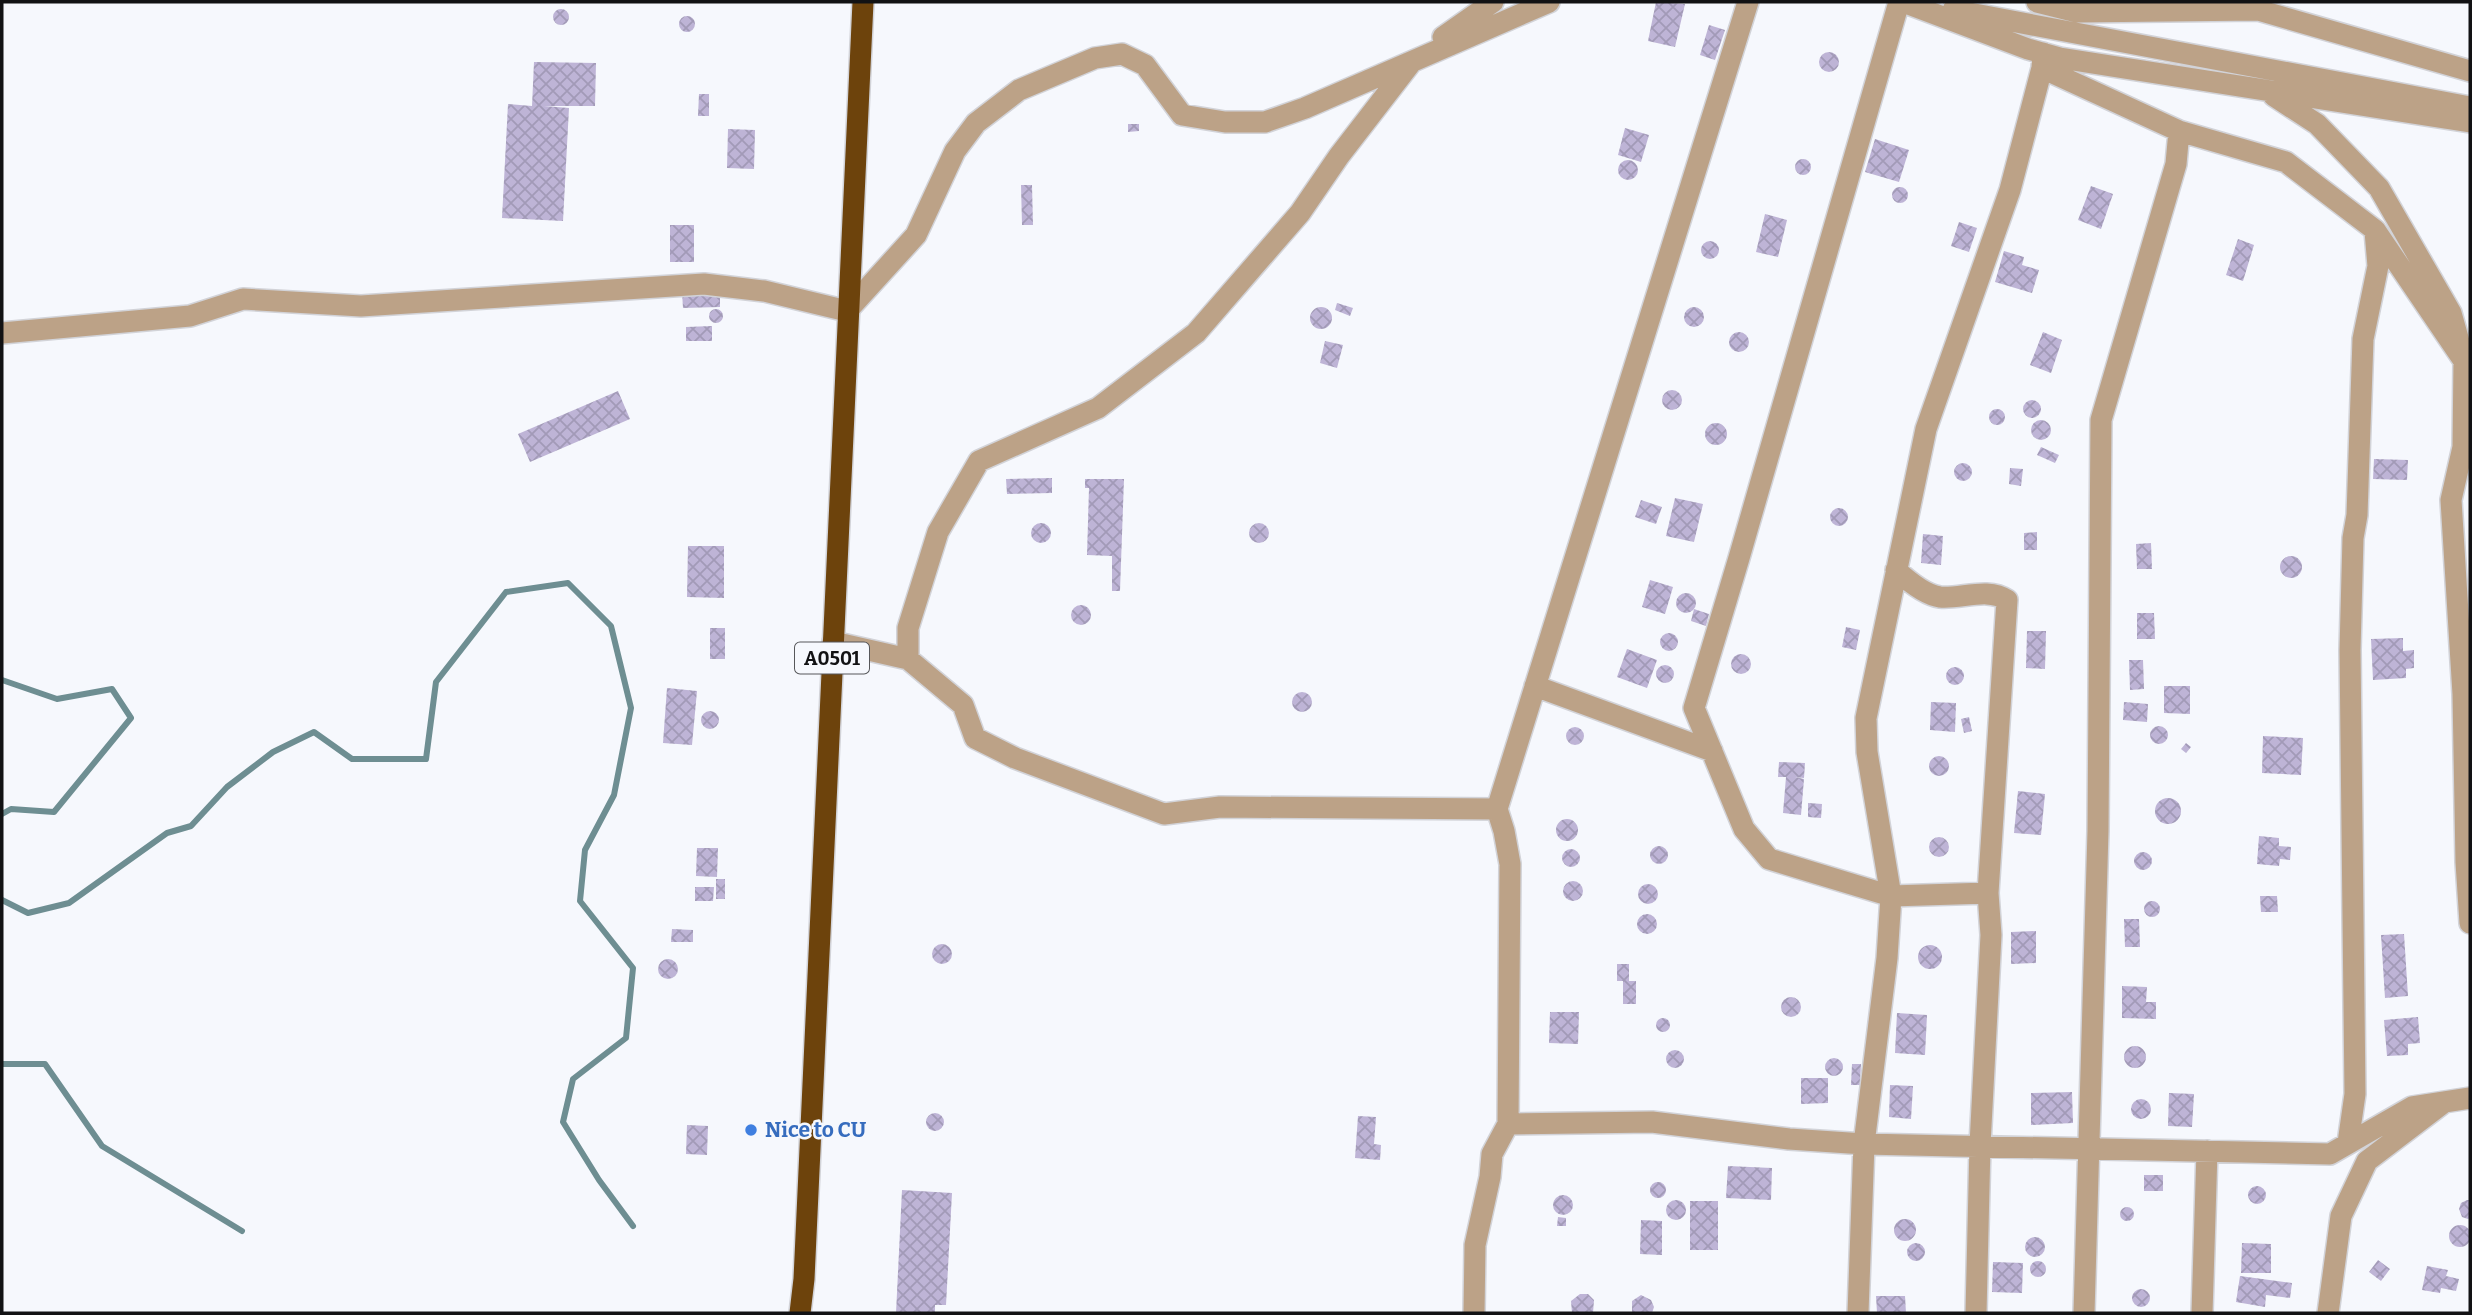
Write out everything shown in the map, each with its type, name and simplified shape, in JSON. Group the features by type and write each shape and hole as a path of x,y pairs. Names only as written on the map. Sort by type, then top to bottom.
{"highway":[{"name":"A0501","path":"800,1313 804,1279 863,2"}],"street":[{"path":"908,659 908,628 938,532 979,461 1098,408 1196,333 1300,213 1339,156 1413,59 1493,2"},
{"path":"2,334 190,316 243,299 361,306 704,284 764,291 847,311 916,235 955,151 976,123 1019,90 1095,58 1122,54 1146,65 1182,116 1225,122 1265,122 1305,108 1549,2"},
{"path":"1474,1313 1475,1245 1490,1177 1492,1154 1508,1124 1510,864 1497,809 1748,2"},
{"path":"1903,2 2042,61 2179,131 2286,162 2375,230 2467,365"},
{"path":"1903,2 2470,107"},
{"path":"1903,2 1694,708 1744,830 1769,859 1891,896 1988,893"},
{"path":"2037,2 2077,12 2258,10 2470,71"},
{"path":"2042,61 2060,58 2470,122"},
{"path":"1858,1313 1864,1144 1888,958 1891,896 1867,752 1866,718 1926,429 2010,190 2042,61"},
{"path":"2267,92 2317,124 2379,188 2461,310 2467,365 2467,446 2451,500 2463,694 2466,862 2470,923"},
{"path":"2084,1313 2098,831 2101,421 2176,164 2179,131"},
{"path":"2348,1143 2355,1094 2350,650 2353,538 2357,515 2363,339 2378,266 2375,230"},
{"path":"1896,570 1937,597 1973,594 2001,596 2007,600 1988,893 1991,935 1980,1145 1976,1313"},
{"path":"833,642 908,659 963,705 975,738 1015,758 1164,814 1220,807 1497,809"},
{"path":"1535,687 1712,751"},
{"path":"2328,1313 2341,1216 2367,1161 2445,1101 2470,1087"},
{"path":"1508,1124 1652,1122 1789,1139 1864,1144 2330,1154 2412,1107 2470,1098"},
{"path":"2202,1313 2207,1151"}],"building":[{"path":"1656,2 1685,4 1675,47 1648,41"},
{"path":"561,9 569,17 561,25 553,17"},
{"path":"687,16 693,18 693,30 687,32 681,30 679,24 681,18"},
{"path":"1709,25 1725,30 1715,60 1700,55"},
{"path":"1825,52 1833,52 1839,62 1833,72 1825,72 1819,66 1819,58"},
{"path":"534,62 596,63 595,106 544,106 569,108 563,221 502,218 508,104 532,106"},
{"path":"699,94 709,94 709,116 698,116"},
{"path":"1128,124 1139,124 1139,131 1128,132"},
{"path":"1625,128 1649,135 1641,162 1618,155"},
{"path":"728,129 755,130 754,169 727,168"},
{"path":"1875,139 1909,150 1899,182 1865,172"},
{"path":"1803,159 1809,161 1809,173 1803,175 1797,173 1795,167 1797,161"},
{"path":"1628,160 1635,163 1638,170 1635,177 1628,180 1621,177 1618,170 1621,163"},
{"path":"1021,185 1032,185 1033,225 1022,225"},
{"path":"2091,186 2113,194 2101,229 2078,220"},
{"path":"1900,187 1906,189 1906,201 1900,203 1894,201 1892,195 1894,189"},
{"path":"1765,214 1787,220 1778,257 1756,252"},
{"path":"1959,222 1977,228 1969,252 1951,246"},
{"path":"670,225 694,225 694,262 670,262"},
{"path":"2238,239 2254,245 2243,281 2226,275"},
{"path":"1706,241 1714,241 1719,250 1717,257 1706,259 1701,254 1701,246"},
{"path":"2004,251 2024,257 2022,265 2039,270 2032,293 1995,282"},
{"path":"720,291 720,307 683,308 682,292"},
{"path":"1337,303 1353,308 1350,316 1335,310"},
{"path":"1321,307 1329,310 1332,318 1329,326 1321,329 1313,326 1310,318 1313,310"},
{"path":"1694,307 1701,310 1704,317 1701,324 1694,327 1687,324 1684,317 1687,310"},
{"path":"713,309 719,309 723,316 719,323 713,323 709,319 709,313"},
{"path":"712,326 712,341 686,341 686,327"},
{"path":"1739,332 1746,335 1749,342 1746,349 1739,352 1732,349 1729,342 1732,335"},
{"path":"2043,332 2062,340 2051,373 2030,365"},
{"path":"1325,341 1343,345 1337,368 1320,363"},
{"path":"1672,390 1679,393 1682,400 1679,407 1672,410 1665,407 1662,400 1665,393"},
{"path":"618,391 630,419 530,462 518,434"},
{"path":"2032,400 2038,403 2041,409 2038,415 2032,418 2026,415 2023,409 2026,403"},
{"path":"1997,409 2005,417 1997,425 1989,417"},
{"path":"2041,420 2048,423 2051,430 2048,437 2041,440 2034,437 2031,430 2034,423"},
{"path":"1716,423 1726,430 1727,434 1720,444 1716,445 1706,438 1705,434 1712,424"},
{"path":"2041,447 2059,455 2055,463 2037,455"},
{"path":"2374,459 2408,460 2407,480 2373,479"},
{"path":"1963,463 1969,466 1972,472 1969,478 1963,481 1957,478 1954,472 1957,466"},
{"path":"2010,468 2023,469 2021,486 2009,484"},
{"path":"1052,478 1052,493 1007,494 1006,479"},
{"path":"1085,479 1124,479 1120,591 1112,591 1112,556 1087,555 1089,488 1085,488"},
{"path":"1675,498 1703,504 1694,542 1666,536"},
{"path":"1641,500 1662,507 1656,524 1635,517"},
{"path":"1839,508 1845,511 1848,517 1845,523 1839,526 1833,523 1830,517 1833,511"},
{"path":"1041,523 1048,526 1051,533 1048,540 1041,543 1034,540 1031,533 1034,526"},
{"path":"1259,523 1266,526 1269,533 1266,540 1259,543 1252,540 1249,533 1252,526"},
{"path":"2037,532 2037,550 2024,550 2024,533"},
{"path":"1923,534 1943,536 1941,565 1921,563"},
{"path":"2151,543 2152,569 2137,569 2136,544"},
{"path":"688,546 724,546 724,598 687,597"},
{"path":"2291,556 2299,559 2302,567 2299,575 2291,578 2283,575 2280,567 2283,559"},
{"path":"1650,580 1673,587 1665,614 1642,607"},
{"path":"1686,593 1693,596 1696,603 1693,610 1686,613 1679,610 1676,603 1679,596"},
{"path":"1081,605 1088,608 1091,615 1088,622 1081,625 1074,622 1071,615 1074,608"},
{"path":"1694,609 1709,614 1706,626 1691,621"},
{"path":"2137,613 2154,613 2155,639 2137,639"},
{"path":"1846,627 1860,630 1856,650 1842,647"},
{"path":"710,628 725,628 725,659 710,659"},
{"path":"2027,631 2046,631 2045,669 2026,668"},
{"path":"1669,633 1675,636 1678,642 1675,648 1669,651 1663,648 1660,642 1663,636"},
{"path":"2403,638 2403,651 2414,650 2414,668 2406,669 2406,678 2373,680 2371,639"},
{"path":"1627,649 1657,660 1647,688 1617,677"},
{"path":"1741,654 1748,657 1751,664 1748,671 1741,674 1734,671 1731,664 1734,657"},
{"path":"2129,660 2143,660 2144,689 2130,690"},
{"path":"1665,665 1671,668 1674,674 1671,680 1665,683 1659,680 1656,674 1659,668"},
{"path":"1955,667 1961,670 1964,676 1961,682 1955,685 1949,682 1946,676 1949,670"},
{"path":"2164,686 2190,686 2190,714 2164,713"},
{"path":"667,688 697,691 692,745 663,743"},
{"path":"1302,692 1309,695 1312,702 1309,709 1302,712 1295,709 1292,702 1295,695"},
{"path":"1931,702 1956,703 1955,732 1930,730"},
{"path":"2124,702 2148,704 2147,722 2123,720"},
{"path":"710,711 716,714 719,720 716,726 710,729 704,726 701,720 704,714"},
{"path":"1969,717 1972,731 1964,733 1961,719"},
{"path":"2155,726 2163,726 2168,735 2166,742 2155,744 2150,739 2150,731"},
{"path":"1575,727 1583,732 1584,736 1579,744 1575,745 1567,740 1566,736 1571,728"},
{"path":"2263,736 2303,738 2301,775 2262,773"},
{"path":"2186,743 2191,747 2186,753 2181,749"},
{"path":"1935,756 1943,756 1949,766 1943,776 1935,776 1929,770 1929,762"},
{"path":"1779,762 1805,763 1804,778 1795,777 1804,779 1801,815 1783,813 1786,777 1778,777"},
{"path":"2018,791 2045,794 2041,835 2014,833"},
{"path":"2168,798 2177,802 2181,811 2177,820 2168,824 2159,820 2155,811 2159,802"},
{"path":"1808,803 1822,804 1821,818 1808,817"},
{"path":"1567,819 1575,822 1578,830 1575,838 1567,841 1559,838 1556,830 1559,822"},
{"path":"2259,836 2279,838 2279,846 2291,847 2290,860 2280,859 2279,866 2257,864"},
{"path":"1939,837 1946,840 1949,847 1946,854 1939,857 1932,854 1929,847 1932,840"},
{"path":"1659,846 1665,849 1668,855 1665,861 1659,864 1653,861 1650,855 1653,849"},
{"path":"697,848 718,848 717,877 696,876"},
{"path":"1571,849 1577,852 1580,858 1577,864 1571,867 1565,864 1562,858 1565,852"},
{"path":"2139,852 2147,852 2152,861 2150,868 2139,870 2134,865 2134,857"},
{"path":"716,879 725,879 725,899 716,899"},
{"path":"1573,881 1580,884 1583,891 1580,898 1573,901 1566,898 1563,891 1566,884"},
{"path":"1648,884 1655,887 1658,894 1655,901 1648,904 1641,901 1638,894 1641,887"},
{"path":"695,887 714,887 713,901 695,901"},
{"path":"2260,896 2277,896 2278,912 2261,912"},
{"path":"2152,901 2160,909 2152,917 2144,909"},
{"path":"1647,914 1654,917 1657,924 1654,931 1647,934 1640,931 1637,924 1640,917"},
{"path":"2124,919 2139,919 2140,947 2125,947"},
{"path":"672,929 693,930 693,942 671,942"},
{"path":"2036,931 2036,963 2011,964 2011,932"},
{"path":"2404,934 2408,996 2385,998 2381,935"},
{"path":"942,944 949,947 952,954 949,961 942,964 935,961 932,954 935,947"},
{"path":"1930,945 1938,949 1942,957 1938,965 1930,969 1922,965 1918,957 1922,949"},
{"path":"668,959 675,962 678,969 675,976 668,979 661,976 658,969 661,962"},
{"path":"1617,964 1629,964 1629,981 1636,981 1636,1004 1623,1004 1623,981 1617,981"},
{"path":"2122,986 2147,987 2146,1002 2156,1002 2156,1019 2122,1018"},
{"path":"1791,997 1798,1000 1801,1007 1798,1014 1791,1017 1784,1014 1781,1007 1784,1000"},
{"path":"1550,1012 1579,1012 1578,1044 1549,1043"},
{"path":"1897,1013 1927,1015 1925,1055 1895,1053"},
{"path":"2418,1017 2420,1043 2408,1044 2408,1055 2387,1056 2384,1020"},
{"path":"1660,1018 1666,1018 1670,1025 1666,1032 1660,1032 1656,1028 1656,1022"},
{"path":"2135,1046 2145,1053 2146,1057 2139,1067 2135,1068 2125,1061 2124,1057 2131,1047"},
{"path":"1675,1050 1681,1053 1684,1059 1681,1065 1675,1068 1669,1065 1666,1059 1669,1053"},
{"path":"1834,1058 1842,1063 1843,1067 1838,1075 1834,1076 1826,1071 1825,1067 1830,1059"},
{"path":"1852,1064 1861,1064 1860,1085 1851,1085"},
{"path":"1801,1078 1828,1078 1828,1103 1801,1104"},
{"path":"1890,1085 1913,1086 1911,1119 1889,1117"},
{"path":"2072,1092 2073,1123 2031,1125 2031,1093"},
{"path":"2169,1093 2194,1094 2192,1127 2168,1126"},
{"path":"2141,1099 2148,1102 2151,1109 2148,1116 2141,1119 2134,1116 2131,1109 2134,1102"},
{"path":"935,1113 941,1116 944,1122 941,1128 935,1131 929,1128 926,1122 929,1116"},
{"path":"1358,1116 1376,1117 1374,1144 1381,1145 1380,1160 1355,1158"},
{"path":"687,1125 708,1126 707,1155 686,1154"},
{"path":"1728,1166 1772,1168 1771,1200 1726,1198"},
{"path":"2144,1175 2163,1175 2163,1191 2144,1191"},
{"path":"1658,1182 1664,1184 1664,1196 1658,1198 1652,1196 1650,1190 1652,1184"},
{"path":"2257,1186 2263,1189 2266,1195 2263,1201 2257,1204 2251,1201 2248,1195 2251,1189"},
{"path":"902,1190 952,1193 946,1305 935,1305 935,1313 896,1313"},
{"path":"1563,1195 1570,1198 1573,1205 1570,1212 1563,1215 1556,1212 1553,1205 1556,1198"},
{"path":"1676,1200 1683,1203 1686,1210 1683,1217 1676,1220 1669,1217 1666,1210 1669,1203"},
{"path":"2470,1200 2468,1219 2462,1217 2459,1209 2461,1203"},
{"path":"1690,1201 1718,1201 1718,1250 1690,1250"},
{"path":"2124,1207 2130,1207 2134,1214 2130,1221 2124,1221 2120,1217 2120,1211"},
{"path":"1558,1217 1566,1218 1566,1226 1557,1226"},
{"path":"1905,1219 1913,1222 1916,1230 1913,1238 1905,1241 1897,1238 1894,1230 1897,1222"},
{"path":"1641,1220 1662,1221 1662,1255 1640,1254"},
{"path":"2460,1225 2468,1228 2471,1236 2468,1244 2460,1247 2452,1244 2449,1236 2452,1228"},
{"path":"2035,1237 2042,1240 2045,1247 2042,1254 2035,1257 2028,1254 2025,1247 2028,1240"},
{"path":"1916,1243 1922,1246 1925,1252 1922,1258 1916,1261 1910,1258 1907,1252 1910,1246"},
{"path":"2242,1243 2271,1244 2271,1273 2241,1273"},
{"path":"2378,1260 2390,1269 2381,1281 2369,1272"},
{"path":"2035,1261 2041,1261 2046,1269 2044,1275 2035,1277 2030,1272 2030,1266"},
{"path":"1993,1262 2023,1263 2022,1293 1992,1292"},
{"path":"2427,1266 2448,1270 2446,1276 2459,1279 2456,1291 2441,1288 2440,1293 2422,1290"},
{"path":"2240,1276 2292,1283 2290,1298 2266,1295 2265,1307 2236,1302"},
{"path":"2141,1289 2147,1292 2150,1298 2147,1304 2141,1307 2135,1304 2132,1298 2135,1292"},
{"path":"1580,1294 1588,1294 1594,1300 1593,1313 1572,1313 1571,1301"},
{"path":"1641,1295 1651,1300 1654,1307 1652,1313 1632,1312 1632,1301"},
{"path":"1876,1296 1905,1296 1906,1313 1877,1313"}],"waterway":[{"path":"2,900 28,913 69,903 167,833 191,826 227,787 273,752 314,732 352,759 426,759 436,682 506,592 568,583 611,626 631,708 614,795 585,850 580,901 633,968 626,1038 573,1079 563,1122 599,1180 633,1226"},
{"path":"2,680 57,699 112,689 131,718 54,812 11,809 2,814"},
{"path":"2,1064 45,1064 102,1146 242,1231"}],"place":[{"name":"Nice to CU","path":"751,1130"}]}
